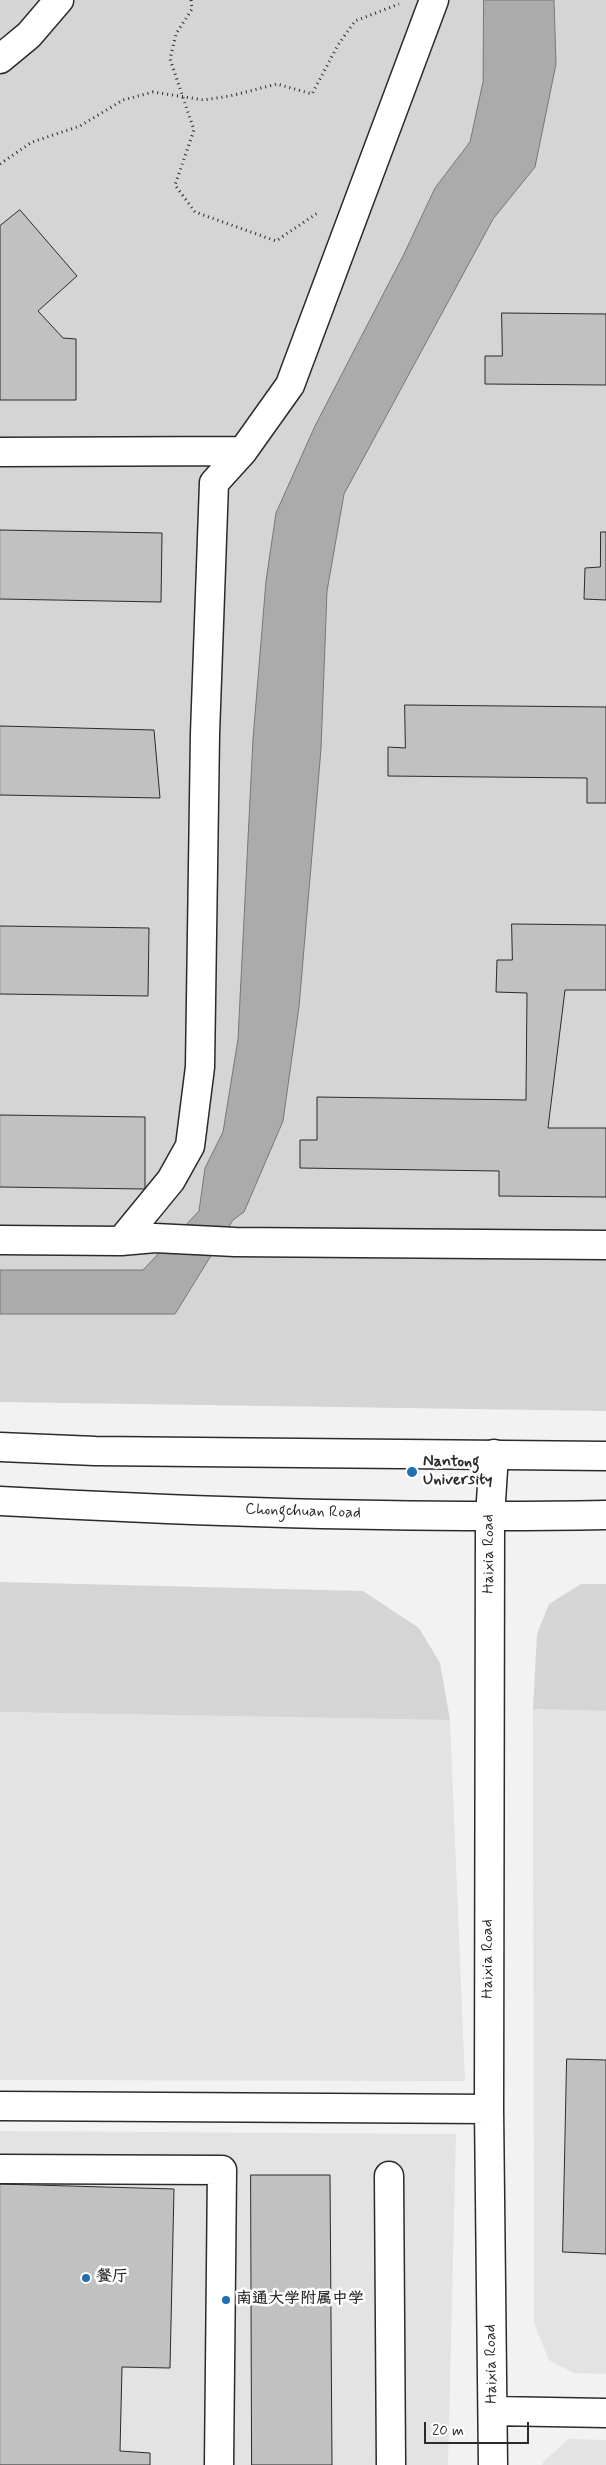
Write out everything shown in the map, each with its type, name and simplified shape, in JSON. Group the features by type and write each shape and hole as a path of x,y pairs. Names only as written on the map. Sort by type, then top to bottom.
{"street":[{"path":"0,59 29,35 59,0"},
{"path":"121,1241 172,1180 190,1146 200,1067 205,734 214,483 243,451 290,385 434,0"},
{"path":"0,452 243,451"},
{"path":"0,1240 121,1241 155,1238 235,1242 606,1245"},
{"path":"0,1447 96,1451 606,1456"},
{"name":"Haixia Road","path":"493,2465 489,2109 490,1517 494,1454"},
{"name":"Chongchuan Road","path":"0,1501 90,1506 490,1517 606,1515"},
{"path":"0,2106 489,2109"},
{"path":"0,2169 222,2170 219,2465"},
{"path":"389,2176 391,2465"},
{"path":"493,2411 606,2413"}],"path":[{"path":"191,0 192,9 176,34 170,59 194,130 175,185 195,212 276,241 326,207"},
{"path":"0,164 32,142 80,126 123,100 154,92 204,100 230,96 278,84 312,94 338,45 355,21 406,2"}],"shaded area":[{"name":"Nantong University","path":"0,0 606,0 606,1411 0,1402"},
{"path":"484,0 554,0 556,64 535,167 493,219 344,494 327,591 321,749 299,1007 283,1121 244,1212 233,1220 175,1314 0,1314 0,1270 143,1270 199,1211 205,1168 223,1132 238,1039 253,739 266,581 276,513 315,426 404,254 435,188 470,142 483,82"},
{"path":"0,1582 363,1591 419,1628 440,1663 450,1720 0,1712"},
{"path":"581,1584 606,1584 606,1711 533,1709 537,1634 549,1604"},
{"path":"533,1709 606,1711 606,2374 574,2373 549,2360 534,2323"},
{"path":"0,1712 450,1720 465,2081 0,2080"},
{"name":"南通大学附属中学","path":"0,2131 456,2134 448,2465 0,2465"},
{"path":"569,2439 606,2440 606,2465 542,2465"}],"building":[{"path":"20,210 77,276 38,311 63,338 76,339 76,400 0,400 0,226"},
{"path":"502,313 606,314 606,385 485,384 485,356 502,356"},
{"path":"0,530 162,533 161,602 0,599"},
{"path":"601,532 606,532 606,600 584,599 585,568 600,567"},
{"path":"405,705 606,707 606,803 587,803 587,778 388,776 388,747 405,748"},
{"path":"0,726 154,730 160,798 0,795"},
{"path":"512,924 606,925 606,990 565,990 548,1128 606,1128 606,1197 499,1196 499,1171 300,1168 300,1140 317,1140 317,1097 526,1100 527,993 496,992 497,960 512,960"},
{"path":"0,926 149,928 148,996 0,994"},
{"path":"0,1115 145,1117 145,1189 0,1187"},
{"path":"567,2059 606,2060 606,2254 563,2252"},
{"path":"251,2175 330,2175 332,2465 252,2465"},
{"name":"餐厅","path":"0,2184 174,2189 170,2368 122,2367 120,2451 150,2453 150,2465 0,2465"}],"place":[{"name":"Nantong University","path":"412,1472"},
{"name":"餐厅","path":"86,2278"},
{"name":"南通大学附属中学","path":"226,2300"}]}
